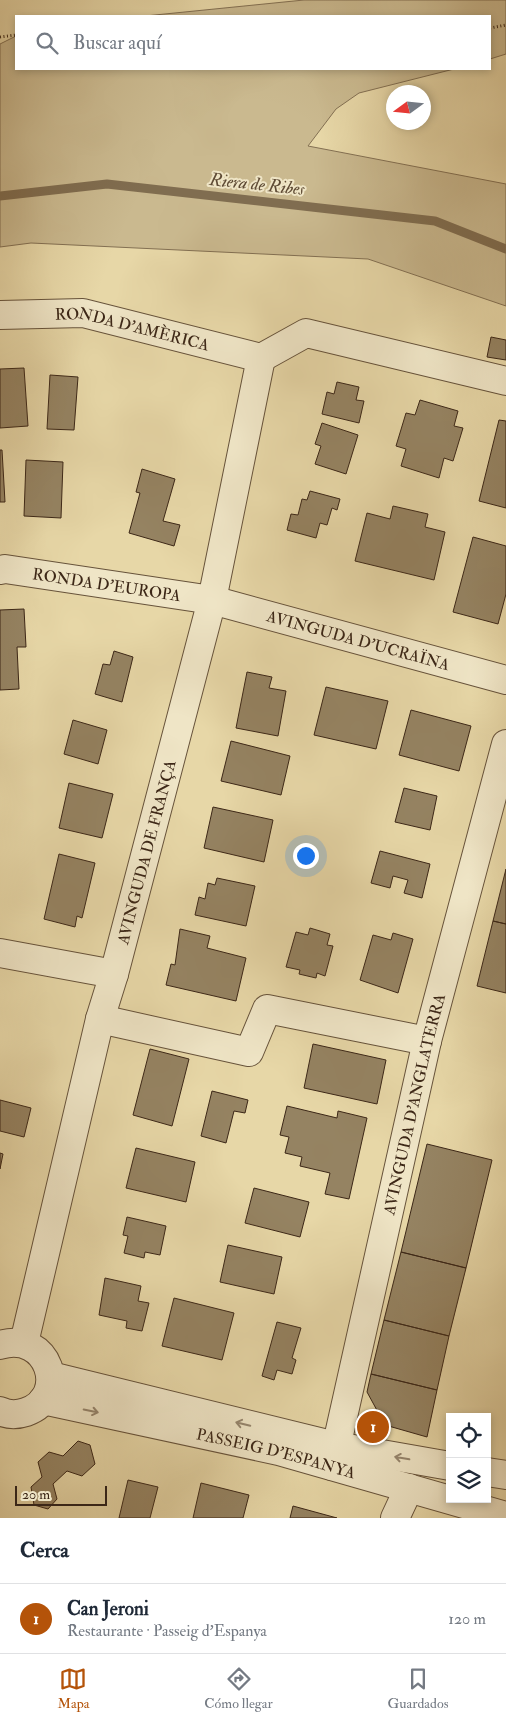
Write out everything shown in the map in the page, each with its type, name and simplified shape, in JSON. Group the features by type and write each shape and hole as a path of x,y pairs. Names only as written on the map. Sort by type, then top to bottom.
{"street":[{"name":"RONDA D'AMÈRICA","path":"0,315 83,313 261,358"},
{"path":"261,358 306,333 506,381"},
{"name":"AVINGUDA DE FRANÇA","path":"12,1344 100,1019 114,974 212,600 261,358"},
{"name":"RONDA D'EUROPA","path":"0,570 6,569 212,600"},
{"name":"AVINGUDA D'UCRAÏNA","path":"212,600 506,680"},
{"name":"AVINGUDA D'ANGLATERRA","path":"334,1456 427,1041 506,744"},
{"path":"0,953 114,974"},
{"path":"100,1019 249,1052 267,1009 427,1041"},
{"path":"2,1419 33,1410 47,1388 47,1362 37,1350 12,1344"},
{"name":"PASSEIG D'ESPANYA","path":"47,1388 279,1451 446,1466"},
{"name":"PASSEIG D'ESPANYA","path":"334,1456 409,1488 506,1516"},
{"path":"491,1473 506,1475"},
{"path":"395,1518 409,1488"}],"path":[{"path":"491,28 506,25"},
{"path":"0,37 15,35"}],"shaded area":[{"path":"304,0 506,0 506,54 491,59 491,15 155,15"},
{"path":"15,36 15,70 450,70 359,93 336,109 308,146 506,184 506,306 368,259 31,243 0,247 0,44"}],"building":[{"path":"491,337 506,340 506,360 487,357"},
{"path":"24,368 28,426 0,428 0,369"},
{"path":"50,375 78,377 74,430 47,429"},
{"path":"337,382 359,387 356,400 364,401 359,423 322,414 327,392 334,394"},
{"path":"420,400 458,411 454,426 463,428 453,461 444,458 439,478 401,466 406,449 396,446 406,413 415,415"},
{"path":"499,420 506,421 506,508 479,501"},
{"path":"322,423 358,435 346,474 315,464 321,446 315,444"},
{"path":"0,450 2,450 5,502 0,502"},
{"path":"26,460 63,462 61,518 24,516"},
{"path":"142,469 175,479 163,521 180,525 174,546 129,533 140,493 136,492"},
{"path":"310,491 340,499 337,510 332,508 327,525 320,523 316,538 287,530 291,514 298,515 302,499 307,500"},
{"path":"393,506 428,514 425,527 445,532 434,580 355,561 367,513 390,519"},
{"path":"473,537 506,546 506,594 498,624 453,612"},
{"path":"24,609 26,647 17,647 19,689 0,690 0,610"},
{"path":"114,651 133,657 122,702 95,694 103,664 110,665"},
{"path":"247,672 272,677 269,688 286,691 278,736 236,728"},
{"path":"326,687 388,701 376,749 314,735"},
{"path":"411,710 471,726 459,771 399,755"},
{"path":"73,720 107,730 98,764 64,754"},
{"path":"231,741 290,756 281,795 221,781"},
{"path":"69,783 113,794 102,838 59,828"},
{"path":"404,788 437,796 430,830 395,822"},
{"path":"213,807 273,820 264,862 204,848"},
{"path":"380,851 430,864 422,898 404,893 408,880 393,876 390,888 371,883"},
{"path":"59,854 95,863 82,918 77,916 75,927 44,919"},
{"path":"506,869 506,924 493,921"},
{"path":"217,878 255,886 246,926 195,915 199,897 205,899 208,883 215,885"},
{"path":"493,921 506,924 506,993 477,986"},
{"path":"310,928 330,934 327,945 333,946 325,976 317,973 316,978 299,974 300,970 286,967 296,932 308,935"},
{"path":"180,929 210,936 207,948 246,958 236,1001 166,985 171,964 175,965"},
{"path":"393,933 413,939 398,993 360,980 373,935 391,940"},
{"path":"313,1044 386,1060 377,1104 304,1088"},
{"path":"150,1049 189,1059 172,1126 133,1115"},
{"path":"212,1091 248,1100 245,1113 234,1111 226,1143 201,1136"},
{"path":"0,1100 31,1108 24,1137 0,1131"},
{"path":"287,1106 337,1118 338,1111 367,1118 349,1199 325,1194 330,1173 300,1166 302,1157 285,1153 289,1137 280,1135"},
{"path":"427,1144 492,1160 466,1268 401,1252"},
{"path":"136,1148 195,1162 186,1202 126,1188"},
{"path":"0,1153 3,1154 0,1169"},
{"path":"254,1188 309,1202 300,1237 245,1223"},
{"path":"127,1217 166,1226 160,1255 145,1252 144,1258 124,1253 128,1236 123,1235"},
{"path":"228,1245 282,1257 274,1294 220,1282"},
{"path":"401,1252 466,1268 449,1336 384,1320"},
{"path":"105,1278 141,1286 138,1301 149,1303 142,1331 126,1328 127,1321 99,1315"},
{"path":"174,1298 234,1313 222,1360 162,1346"},
{"path":"384,1320 449,1336 437,1390 371,1374"},
{"path":"277,1322 301,1328 292,1358 296,1360 292,1374 277,1370 274,1380 262,1376"},
{"path":"371,1374 437,1390 427,1437 385,1425 367,1392"},
{"path":"78,1441 90,1445 95,1464 82,1476 67,1471 53,1484 57,1499 48,1509 34,1505 31,1487 42,1477 38,1462 49,1452 63,1456"},
{"path":"128,1480 158,1487 150,1518 119,1518"},
{"path":"201,1483 249,1495 243,1518 193,1518"},
{"path":"293,1506 337,1518 290,1518"}],"waterway":[{"name":"Riera de Ribes","path":"0,196 107,184 435,221 506,249"}],"place":[{"name":"Can Jeroni","path":"373,1427"}]}
